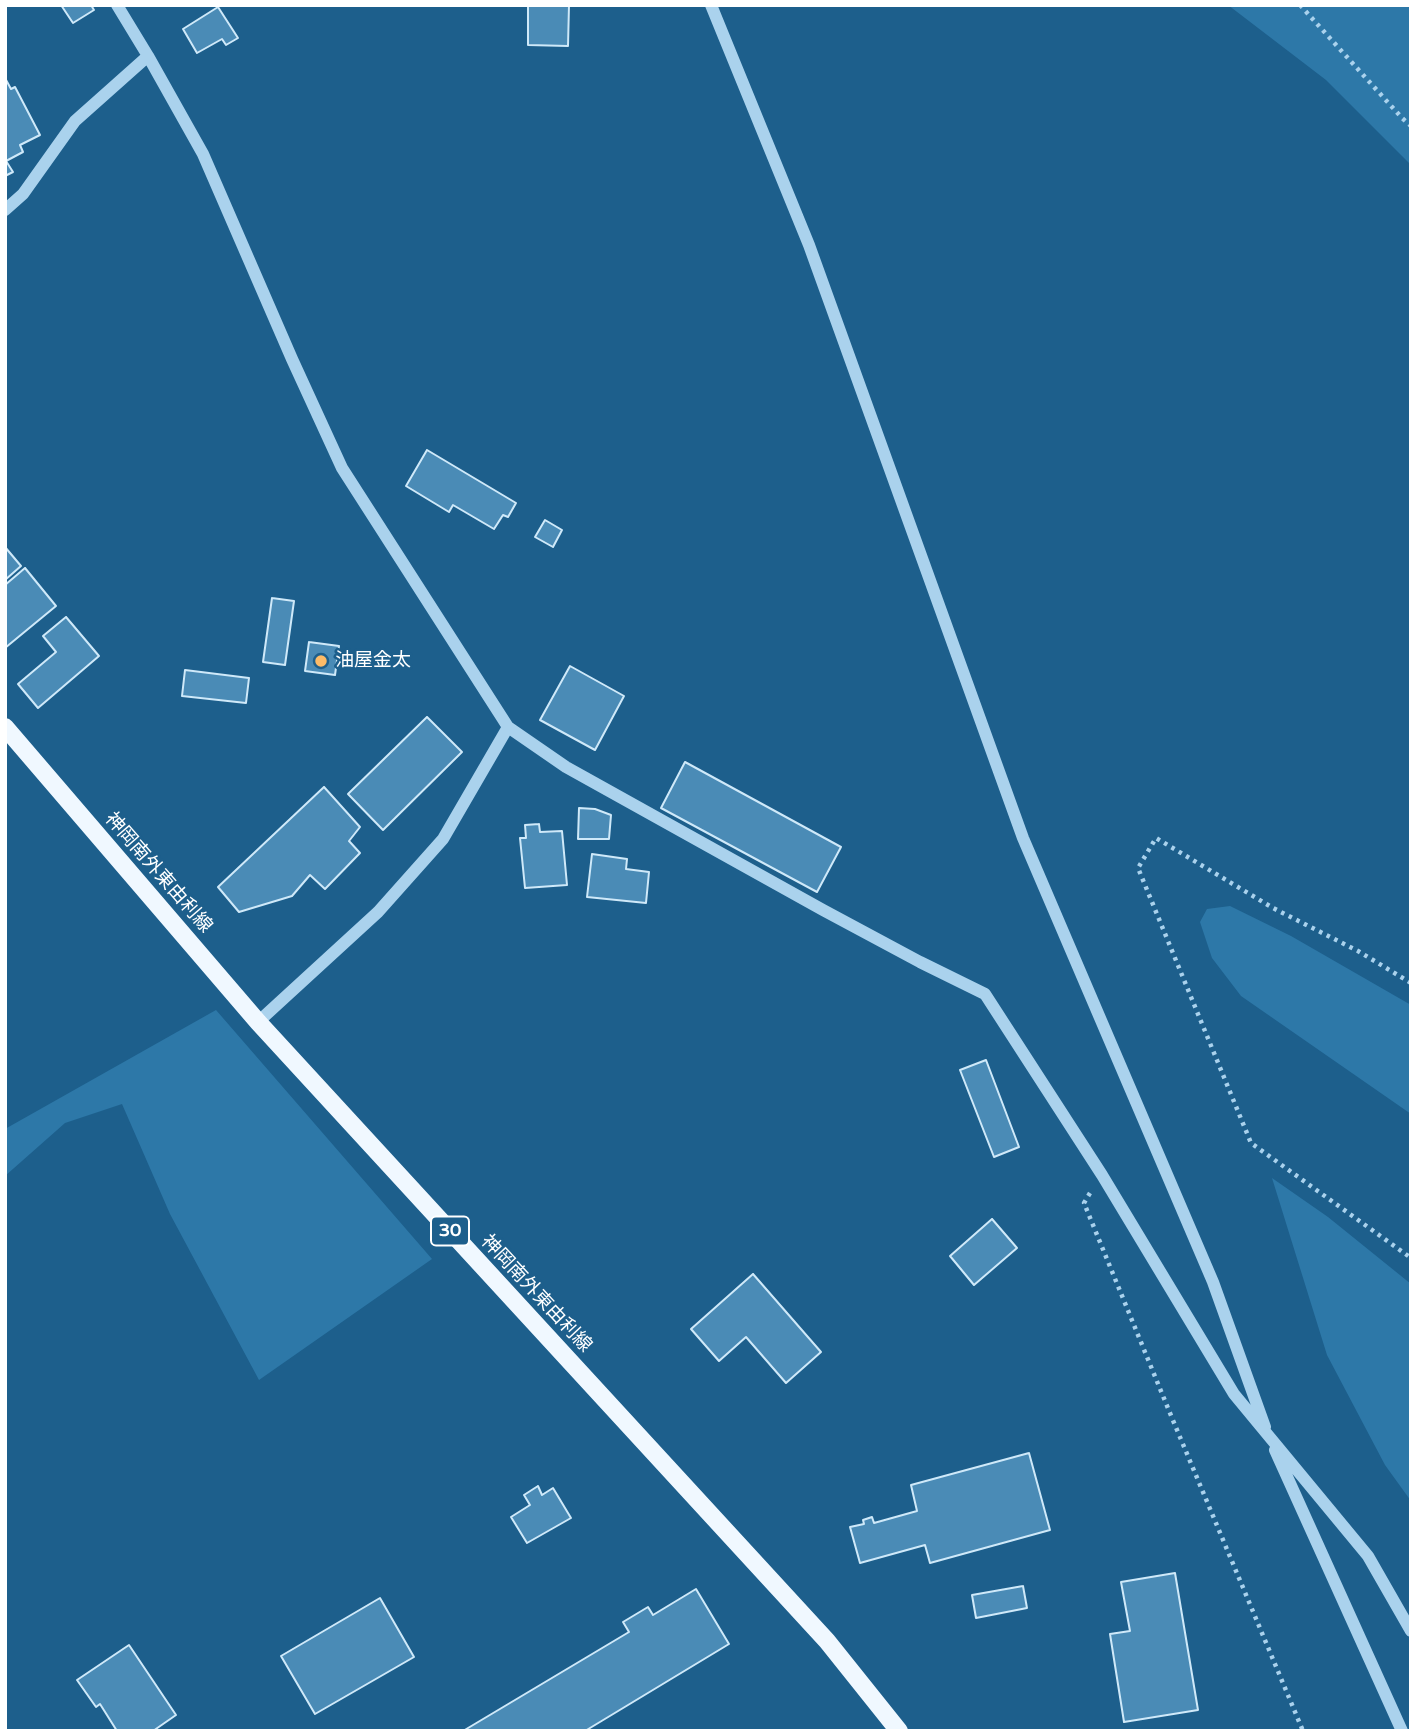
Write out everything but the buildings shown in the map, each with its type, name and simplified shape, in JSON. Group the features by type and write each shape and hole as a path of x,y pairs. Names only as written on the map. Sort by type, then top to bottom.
{"main road":[{"name":"神岡南外東由利線","path":"5,727 258,1022 827,1642 899,1731"}],"street":[{"path":"117,5 203,154 342,468 508,727 566,767 823,910 985,994 1102,1175 1234,1394 1368,1556 1411,1631"},
{"path":"711,5 809,245 1023,838 1213,1282 1268,1436 1402,1731"},
{"path":"5,210 23,194 75,121 148,55"},
{"path":"258,1022 378,912 443,839 508,727"}],"path":[{"path":"1300,5 1411,125"},
{"path":"1411,983 1358,951 1273,908 1156,838 1138,868 1251,1143 1411,1258"},
{"path":"1102,1175 1084,1203 1303,1731"}],"shaded area":[{"path":"1228,5 1411,5 1411,165 1326,80"},
{"path":"1230,906 1291,936 1411,1005 1411,1114 1241,996 1212,958 1200,922 1207,909"},
{"path":"216,1010 432,1259 259,1380 170,1214 122,1104 65,1123 5,1176 5,1129"},
{"path":"1272,1178 1328,1217 1411,1284 1411,1501 1385,1465 1327,1355"}],"place":[{"name":"油屋金太","path":"321,661"}]}
